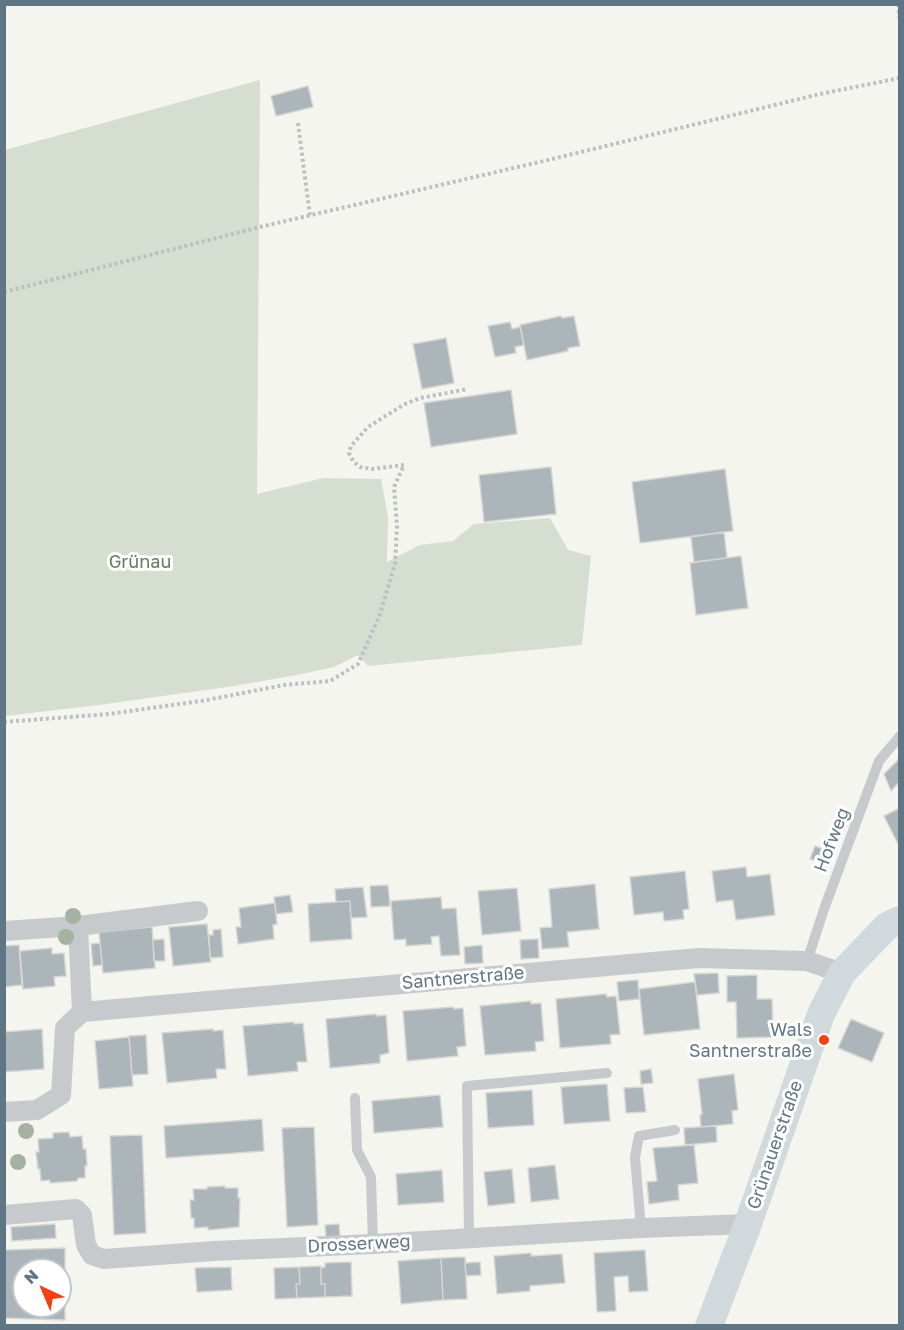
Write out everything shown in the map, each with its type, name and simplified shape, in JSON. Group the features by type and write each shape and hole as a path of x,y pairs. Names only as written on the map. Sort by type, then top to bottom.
{"street":[{"path":"4,931 78,926 198,911"},
{"name":"Grünauerstraße","path":"709,1326 748,1224 821,1014 842,974 887,926 900,920"},
{"path":"4,1112 37,1110 61,1095 65,1028 82,1012 78,926"},
{"name":"Santnerstraße","path":"82,1012 699,958 807,961 842,974"},
{"name":"Drosserweg","path":"4,1215 75,1209 82,1215 86,1245 92,1255 104,1259 214,1251 748,1224"}],"lane":[{"name":"Hofweg","path":"807,961 879,761 900,736"},
{"path":"469,1238 467,1086 608,1073"},
{"path":"355,1098 357,1150 371,1177 373,1244"},
{"path":"641,1228 634,1157 639,1136 675,1130"}],"path":[{"path":"898,4 900,24"},
{"path":"4,292 127,260 820,94 900,78"},
{"path":"298,123 310,216"},
{"path":"4,722 109,714 207,700 284,685 330,681 358,664 379,617 394,564 397,526 393,487 404,465 372,470 360,467 349,453 351,446 368,426 405,404 420,398 468,389"}],"green space":[{"name":"Grünau","path":"260,80 257,494 323,478 381,479 388,517 387,562 420,545 453,541 474,524 550,518 568,550 591,556 582,645 368,666 358,655 334,667 234,686 5,716 5,150"}],"building":[{"path":"308,86 313,107 276,116 271,96"},
{"path":"561,316 562,318 574,316 580,346 527,360 520,325"},
{"path":"510,322 512,329 520,327 524,345 515,347 516,353 495,357 488,326"},
{"path":"446,338 454,383 422,389 413,344"},
{"path":"511,390 517,434 431,447 424,403"},
{"path":"551,467 556,514 484,522 479,475"},
{"path":"725,469 733,531 640,543 632,482"},
{"path":"724,532 727,558 694,562 691,537"},
{"path":"741,556 748,608 696,615 690,563"},
{"path":"900,758 900,781 891,791 884,774"},
{"path":"900,808 900,848 884,816"},
{"path":"815,846 832,852 827,865 810,859"},
{"path":"746,867 747,877 770,874 775,915 736,920 733,900 716,902 712,871"},
{"path":"685,871 689,909 683,910 684,919 664,921 663,912 634,915 630,877"},
{"path":"595,884 599,929 567,932 569,947 542,949 540,928 552,927 549,889"},
{"path":"388,885 390,906 371,907 370,886"},
{"path":"363,887 367,917 351,918 350,901 336,902 335,889"},
{"path":"517,888 521,931 482,935 478,891"},
{"path":"290,895 293,912 276,914 274,897"},
{"path":"441,897 442,909 456,908 460,955 441,956 439,936 431,937 432,944 406,946 406,939 394,940 391,901"},
{"path":"350,901 352,939 310,942 308,904"},
{"path":"275,903 277,924 273,925 274,939 238,944 236,927 241,927 239,908"},
{"path":"207,924 211,962 173,966 169,927"},
{"path":"152,927 155,968 103,973 99,932"},
{"path":"221,929 223,957 210,958 209,935 213,935 213,930"},
{"path":"164,939 165,961 154,961 153,940"},
{"path":"538,939 539,958 521,959 520,940"},
{"path":"100,943 102,965 93,966 91,944"},
{"path":"19,945 22,985 4,987 4,946"},
{"path":"482,945 483,963 465,964 464,947"},
{"path":"52,948 52,954 64,953 66,976 54,977 55,986 23,989 20,951"},
{"path":"718,973 719,993 697,995 694,974"},
{"path":"757,975 757,999 772,999 773,1037 737,1038 736,1002 727,1002 727,976"},
{"path":"638,980 639,999 619,1001 617,982"},
{"path":"695,982 700,1029 644,1035 639,989"},
{"path":"606,994 607,997 616,996 620,1034 610,1035 611,1044 560,1048 556,999"},
{"path":"531,1001 531,1004 541,1003 544,1041 535,1042 536,1051 485,1055 480,1006"},
{"path":"453,1007 454,1009 463,1008 466,1046 457,1047 458,1056 407,1061 403,1011"},
{"path":"376,1014 376,1016 386,1015 389,1053 380,1055 380,1063 330,1068 326,1019"},
{"path":"851,1019 884,1033 872,1062 838,1048"},
{"path":"294,1022 294,1024 303,1023 307,1062 297,1062 298,1071 248,1076 243,1026"},
{"path":"42,1029 44,1069 4,1072 4,1032"},
{"path":"213,1029 213,1031 223,1030 226,1069 216,1069 217,1078 167,1083 162,1033"},
{"path":"146,1035 148,1074 132,1075 129,1036"},
{"path":"129,1037 133,1086 99,1089 95,1041"},
{"path":"651,1069 653,1083 641,1084 640,1071"},
{"path":"734,1074 738,1110 732,1111 733,1124 701,1127 700,1115 702,1114 698,1079"},
{"path":"607,1084 610,1121 564,1124 561,1087"},
{"path":"643,1087 646,1112 626,1113 624,1088"},
{"path":"532,1090 534,1125 488,1128 486,1093"},
{"path":"440,1095 443,1127 374,1133 372,1101"},
{"path":"262,1119 264,1151 166,1158 164,1126"},
{"path":"716,1126 717,1142 685,1145 684,1128"},
{"path":"314,1127 318,1225 287,1227 282,1128"},
{"path":"69,1132 70,1137 82,1136 83,1149 86,1149 85,1178 78,1178 77,1181 50,1183 50,1180 41,1181 36,1152 39,1152 38,1139 53,1138 53,1133"},
{"path":"142,1135 146,1233 114,1235 110,1136"},
{"path":"694,1145 698,1183 678,1185 679,1200 649,1204 647,1182 657,1181 653,1148"},
{"path":"555,1165 559,1199 531,1202 528,1168"},
{"path":"512,1169 515,1203 488,1206 484,1172"},
{"path":"442,1170 444,1202 398,1205 396,1174"},
{"path":"225,1186 225,1188 238,1188 239,1227 208,1230 208,1227 194,1228 190,1200 194,1200 193,1189"},
{"path":"55,1224 56,1238 12,1241 11,1227"},
{"path":"339,1224 340,1236 326,1237 325,1225"},
{"path":"65,1248 65,1258 12,1258 12,1318 65,1318 65,1320 4,1318 4,1250"},
{"path":"645,1250 648,1291 629,1292 628,1276 614,1277 616,1311 597,1312 594,1253"},
{"path":"531,1253 531,1256 562,1254 565,1283 530,1286 530,1291 497,1294 494,1256"},
{"path":"465,1257 467,1299 443,1300 441,1258"},
{"path":"441,1258 443,1300 401,1304 398,1261"},
{"path":"351,1262 352,1296 325,1297 325,1284 321,1284 321,1268 325,1267 325,1263"},
{"path":"480,1262 481,1275 466,1276 465,1263"},
{"path":"321,1266 321,1284 325,1284 325,1297 297,1298 296,1284 300,1284 299,1267"},
{"path":"231,1267 232,1290 197,1292 195,1268"},
{"path":"299,1267 300,1284 296,1284 297,1298 275,1299 274,1268"}],"place":[{"name":"Wals Santnerstraße","path":"824,1040"}]}
